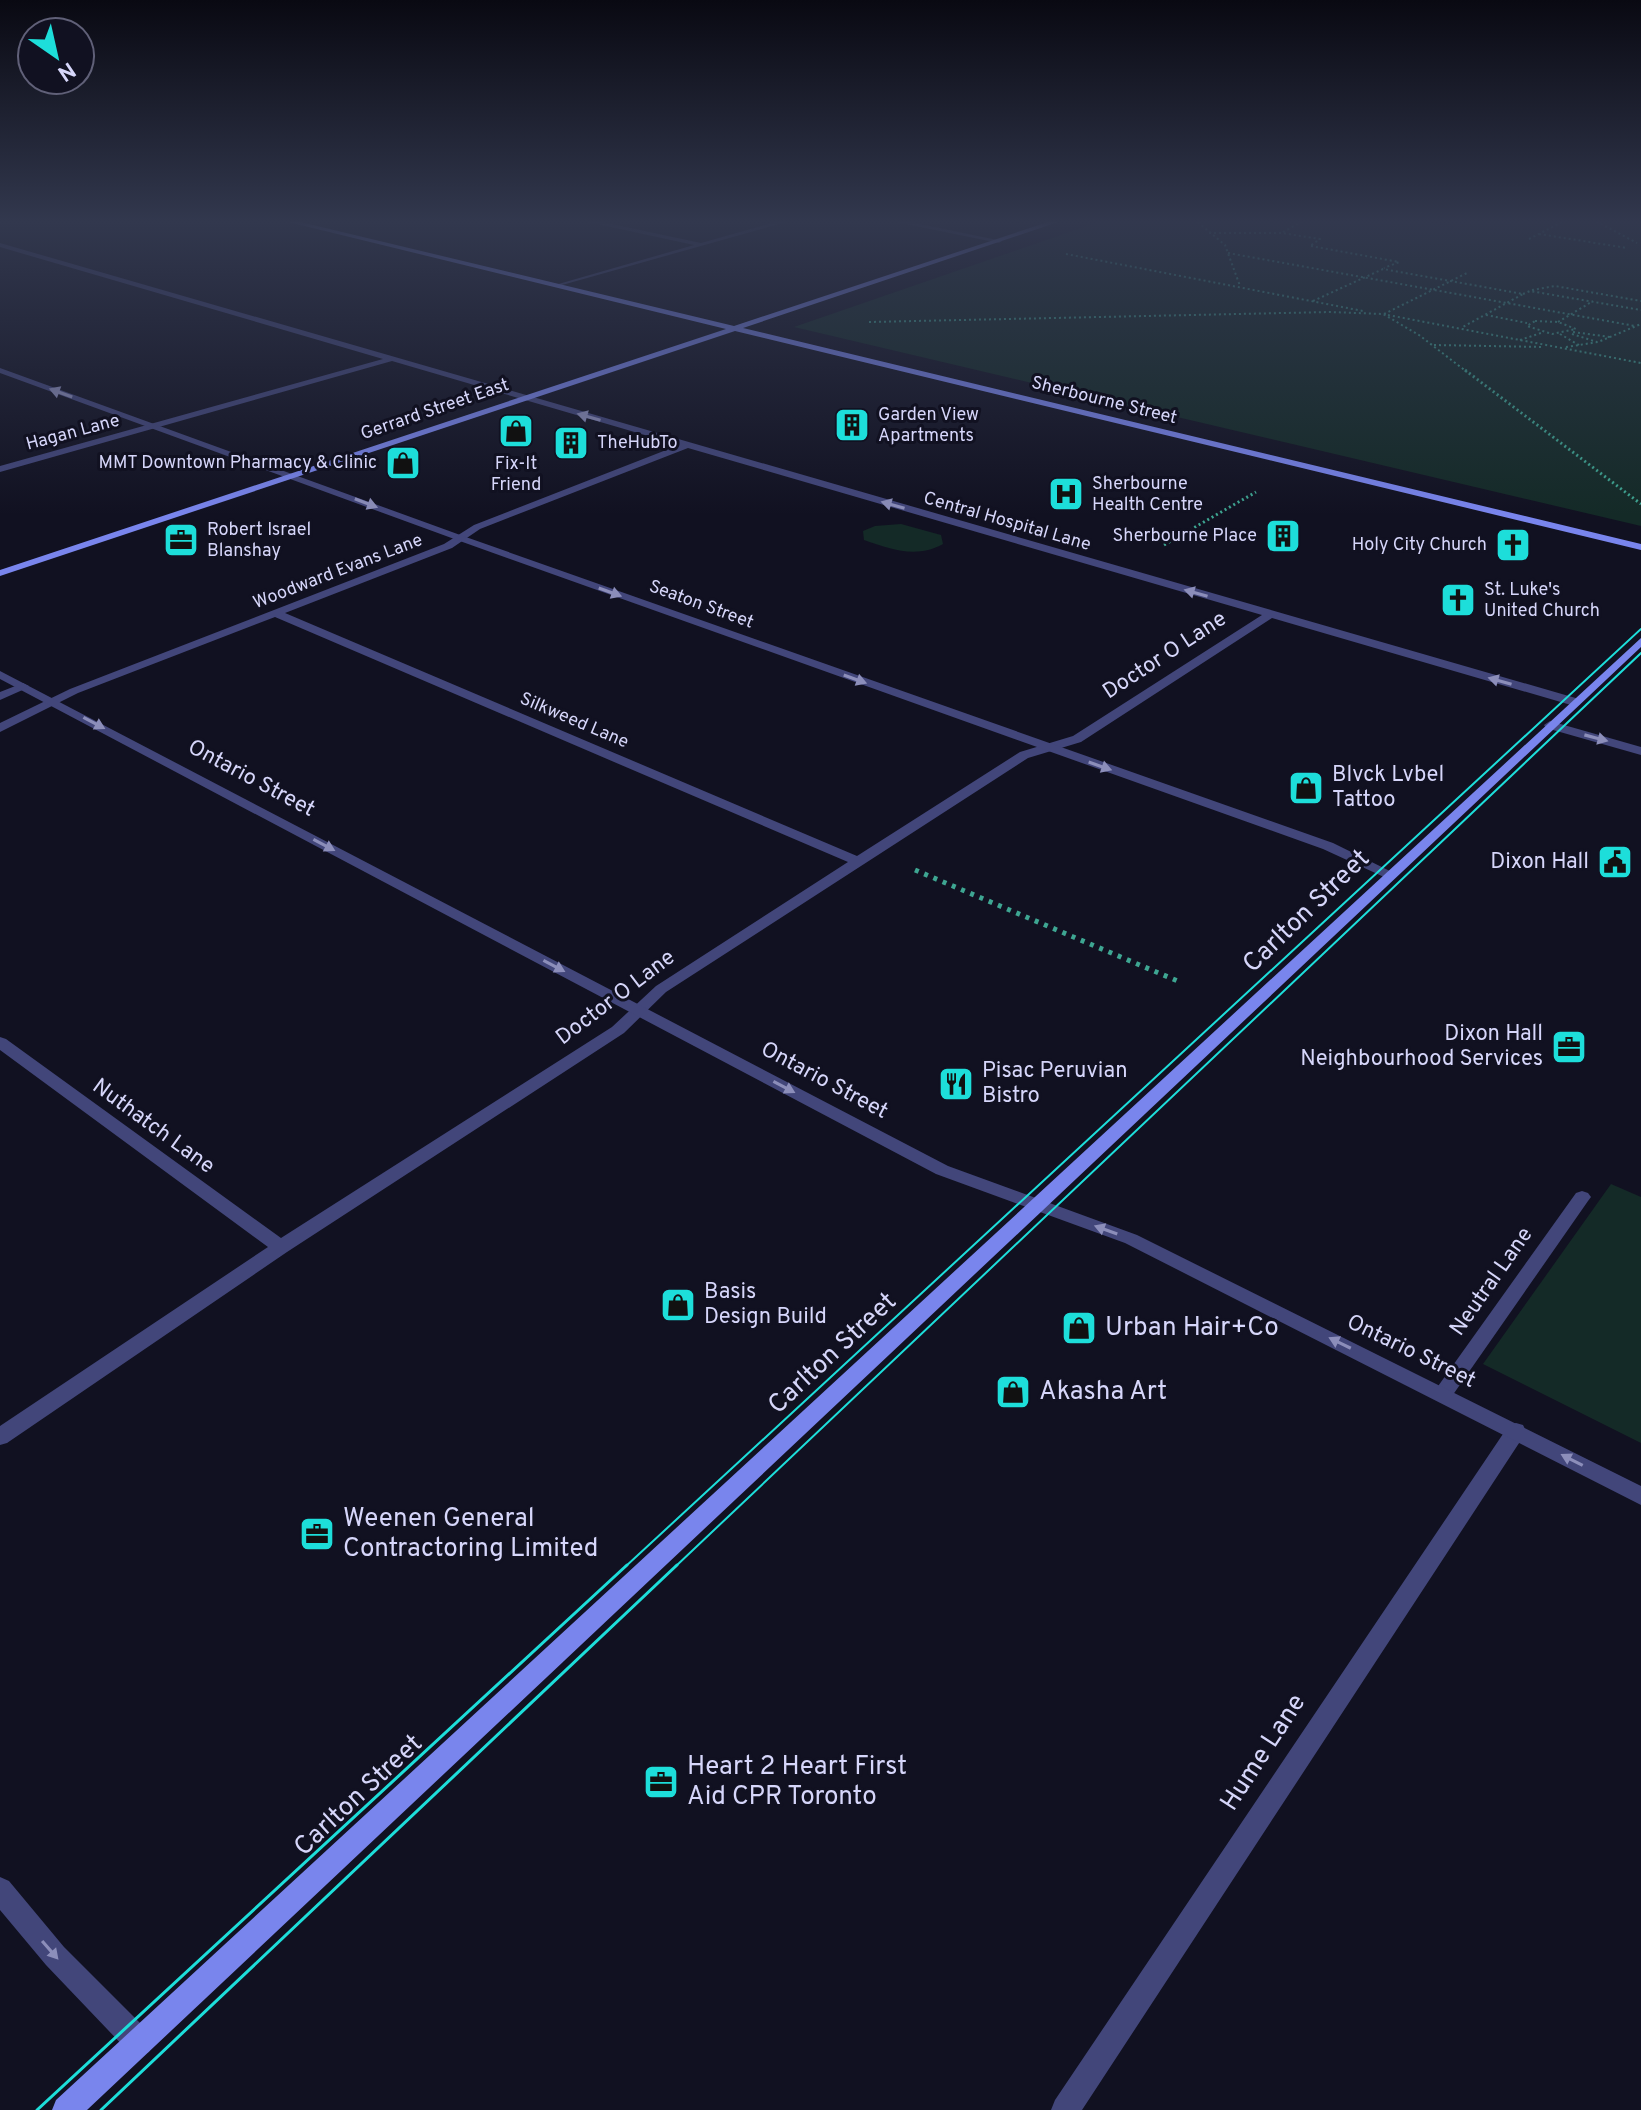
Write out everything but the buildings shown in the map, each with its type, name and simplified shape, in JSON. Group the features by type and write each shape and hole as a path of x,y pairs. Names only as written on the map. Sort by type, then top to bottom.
{"street":[{"name":"Central Hospital Lane","path":"250,317 1575,702"},
{"name":"Sherbourne Street","path":"686,317 1641,547"},
{"name":"Gerrard Street East","path":"0,573 768,317"},
{"name":"Hagan Lane","path":"0,469 393,359"},
{"name":"Seaton Street","path":"0,370 460,538 1328,846 1389,874"},
{"name":"Woodward Evans Lane","path":"0,728 74,691 275,613 460,538 477,527 687,445"},
{"name":"Silkweed Lane","path":"275,613 859,862"},
{"name":"Doctor O Lane","path":"0,1437 281,1247 618,1030 661,989 1024,755 1077,739 1269,615"},
{"name":"Carlton Street","path":"66,2110 1641,641"},
{"name":"Ontario Street","path":"0,674 942,1170 1131,1239 1641,1496"},
{"path":"0,696 23,686"},
{"path":"1550,725 1641,751"},
{"name":"Nuthatch Lane","path":"0,1042 281,1247"},
{"name":"Neutral Lane","path":"1443,1394 1582,1197"},
{"name":"Hume Lane","path":"1065,2110 1516,1431"},
{"path":"0,1890 55,1956 139,2042"}],"path":[{"path":"863,322 1075,317"},
{"path":"1388,317 1432,345 1641,504"},
{"path":"1401,317 1641,363"},
{"path":"1460,329 1481,317"},
{"path":"1499,317 1528,323 1558,322 1574,327 1571,332"},
{"path":"1558,322 1565,317"},
{"path":"1589,317 1635,326"},
{"path":"1528,323 1530,329 1544,332 1611,337"},
{"path":"1432,345 1559,348 1598,342 1641,324"},
{"path":"1519,340 1544,332"},
{"path":"1544,332 1559,348"},
{"path":"1571,332 1598,342"},
{"path":"1559,334 1580,345"},
{"path":"1119,571 1268,485"},
{"path":"873,852 1180,982"}],"green space":[{"path":"822,317 1641,317 1641,526 794,327"},
{"path":"901,524 941,535 943,544 913,552 864,540 863,531 875,526"},
{"path":"1611,1184 1641,1197 1641,1443 1483,1364"}],"tram line":[{"path":"625,1567 1641,629"},
{"path":"675,1567 1641,653"},
{"path":"37,2110 627,1565"},
{"path":"101,2110 677,1565"}],"place":[{"name":"Garden View Apartments","path":"852,425"},
{"name":"Fix-It Friend","path":"516,431"},
{"name":"TheHubTo","path":"571,443"},
{"name":"MMT Downtown Pharmacy & Clinic","path":"403,463"},
{"name":"Sherbourne Health Centre","path":"1066,494"},
{"name":"Sherbourne Place","path":"1283,536"},
{"name":"Robert Israel Blanshay","path":"181,540"},
{"name":"Holy City Church","path":"1513,545"},
{"name":"St. Luke's United Church","path":"1458,600"},
{"name":"Blvck Lvbel Tattoo","path":"1306,788"},
{"name":"Dixon Hall","path":"1615,862"},
{"name":"Dixon Hall Neighbourhood Services","path":"1569,1047"},
{"name":"Pisac Peruvian Bistro","path":"956,1084"},
{"name":"Basis Design Build","path":"678,1305"},
{"name":"Urban Hair+Co","path":"1079,1328"},
{"name":"Akasha Art","path":"1013,1392"},
{"name":"Weenen General Contractoring Limited","path":"317,1534"},
{"name":"Heart 2 Heart First Aid CPR Toronto","path":"661,1782"}]}
